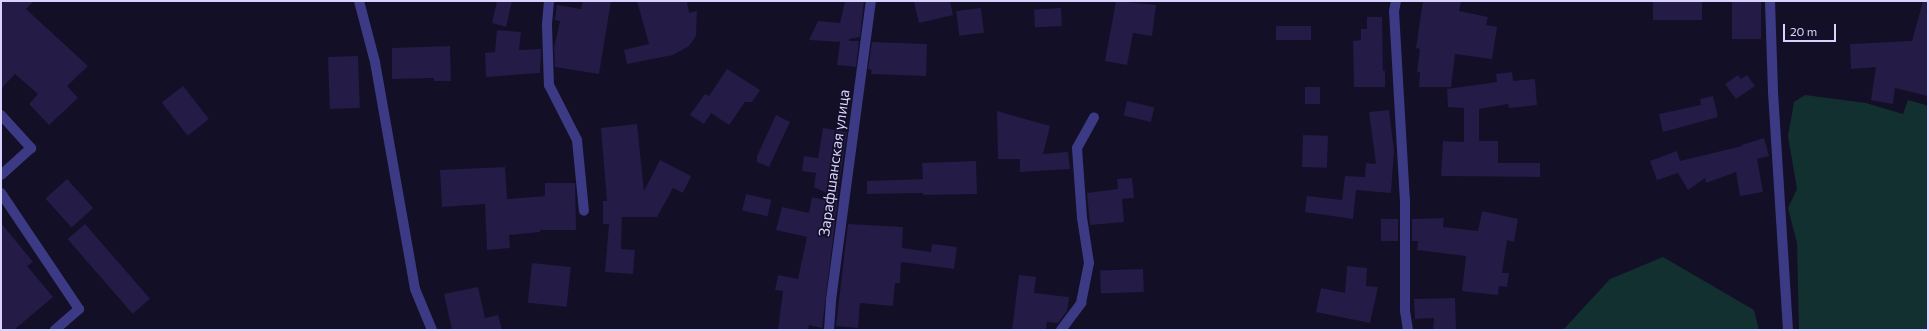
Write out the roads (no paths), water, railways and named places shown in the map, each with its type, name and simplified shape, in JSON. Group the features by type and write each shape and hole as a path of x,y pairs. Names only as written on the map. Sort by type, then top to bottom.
{"street":[{"path":"359,1 375,62 415,289 432,330"},
{"path":"549,1 547,26 549,85 577,140 584,212"},
{"name":"Зарафшанская улица","path":"829,330 831,300 871,1"},
{"path":"1396,1 1394,11 1406,200 1405,311 1408,330"},
{"path":"1770,1 1773,92 1788,330"},
{"path":"1,115 31,148 1,175"},
{"path":"1061,330 1081,303 1089,263 1082,218 1077,148 1094,117"},
{"path":"1,193 80,309 55,330"}]}
